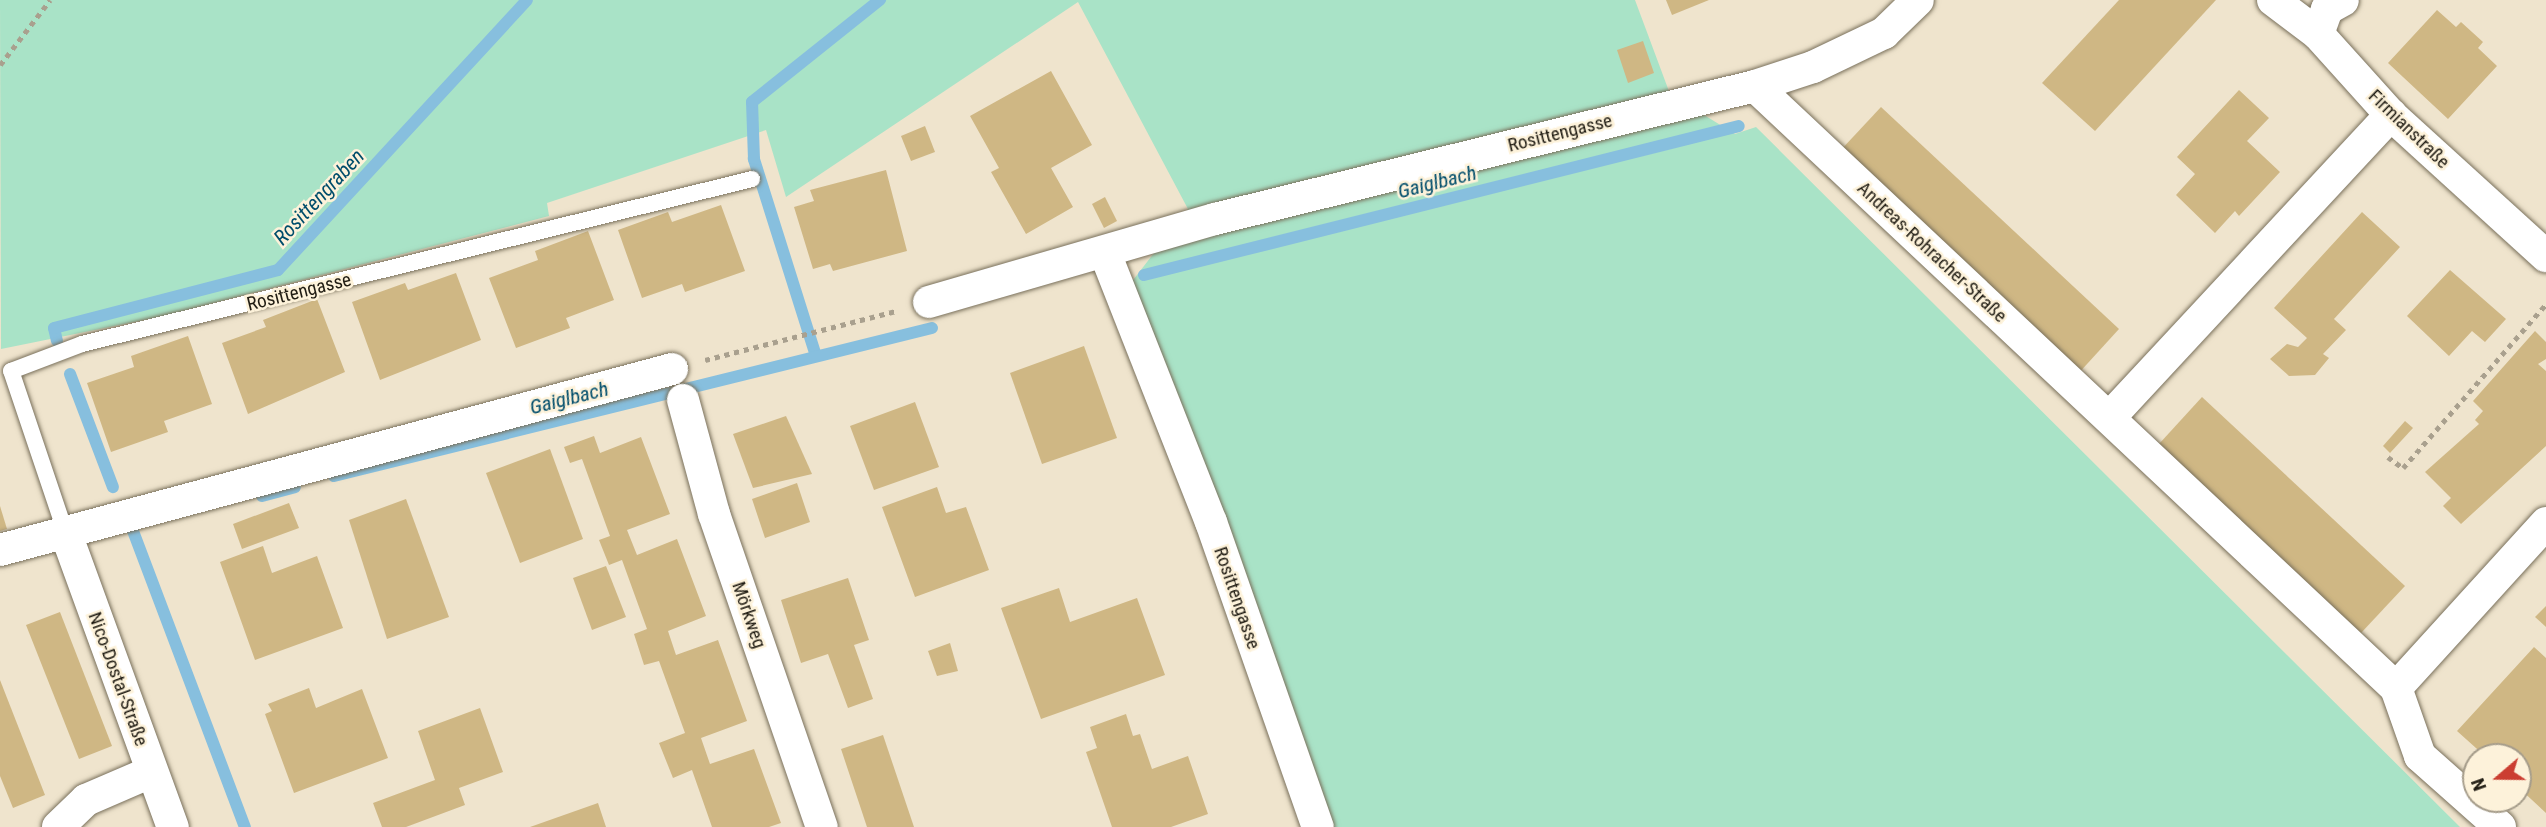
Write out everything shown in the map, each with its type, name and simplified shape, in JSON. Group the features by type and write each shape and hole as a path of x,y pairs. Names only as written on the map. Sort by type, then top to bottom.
{"street":[{"name":"Rosittengasse","path":"929,302 1215,219 1755,86 1813,67 1884,33 1918,0"},
{"name":"Firmianstraße","path":"2273,0 2318,34 2391,115 2546,257"},
{"path":"2318,34 2327,9 2343,0"},
{"name":"Andreas-Rohracher-Straße","path":"1755,86 2396,688 2420,756 2500,827"},
{"path":"2110,418 2391,115"},
{"name":"Rosittengasse","path":"1105,253 1211,522 1318,827"},
{"path":"0,550 672,369"},
{"name":"Mörkweg","path":"683,400 714,514 822,827"},
{"path":"2396,688 2546,523"},
{"name":"Nico-Dostal-Straße","path":"65,531 173,827"},
{"path":"58,827 86,800 151,772"}],"lane":[{"name":"Rosittengasse","path":"65,531 11,371 82,344 752,179"}],"path":[{"path":"0,65 50,0"},
{"path":"672,369 929,302"},
{"path":"2388,457 2403,468 2546,304"}],"green space":[{"path":"0,0 1635,0 1670,94 1735,134 1756,127 2460,827 1334,827 1130,284 1188,209 1078,2 786,197 766,130 547,203 549,216 164,316 1,349"}],"building":[{"path":"1666,0 1709,0 1672,15"},
{"path":"2119,0 2216,0 2095,131 2042,83"},
{"path":"2437,10 2456,27 2461,22 2483,42 2478,48 2497,66 2448,119 2388,63"},
{"path":"1643,41 1654,73 1628,83 1617,50"},
{"path":"1051,71 1092,145 1051,168 1073,207 1026,234 991,172 999,168 970,116"},
{"path":"2239,90 2269,118 2247,141 2280,172 2239,216 2235,211 2215,233 2176,195 2195,174 2177,157"},
{"path":"1881,107 2119,329 2077,375 1839,152"},
{"path":"925,126 935,152 911,161 901,136"},
{"path":"886,170 907,251 833,271 830,264 813,269 794,207 814,201 810,190"},
{"path":"1105,197 1117,221 1104,228 1092,204"},
{"path":"721,205 745,271 685,292 682,284 642,298 618,230 668,212 672,222"},
{"path":"2362,212 2400,247 2334,319 2346,330 2323,354 2329,358 2315,375 2289,376 2270,359 2287,344 2298,347 2307,338 2274,308"},
{"path":"588,231 614,300 566,318 570,328 516,348 489,278 538,260 535,251"},
{"path":"2450,270 2506,319 2485,342 2472,331 2449,356 2407,316"},
{"path":"456,273 481,340 380,380 352,302 405,283 408,290"},
{"path":"317,299 345,372 248,414 222,343 266,327 263,320"},
{"path":"2535,331 2546,342 2546,359 2538,364 2546,371 2546,446 2461,524 2443,506 2451,498 2425,472 2479,424 2475,420 2483,411 2473,401"},
{"path":"188,336 212,404 164,421 168,432 111,452 87,383 134,367 131,356"},
{"path":"1084,346 1117,438 1042,464 1010,373"},
{"path":"2202,397 2405,586 2361,633 2159,444"},
{"path":"915,402 939,467 874,490 850,426"},
{"path":"786,416 812,474 753,488 733,434"},
{"path":"2405,421 2413,428 2390,453 2383,446"},
{"path":"594,436 600,453 641,437 670,514 627,530 637,555 677,539 706,616 668,631 676,655 718,640 747,721 701,738 710,764 754,749 781,823 769,827 712,827 692,770 673,778 659,743 685,733 659,661 644,665 634,634 647,629 622,560 609,565 599,540 610,536 582,459 570,463 564,447"},
{"path":"550,449 583,539 520,563 486,473"},
{"path":"797,483 810,522 765,538 752,499"},
{"path":"937,487 946,513 966,507 989,570 915,597 882,507"},
{"path":"406,499 449,617 387,639 349,520"},
{"path":"289,503 299,528 242,549 233,524"},
{"path":"0,506 7,529 0,531"},
{"path":"263,546 272,573 317,556 343,628 255,660 220,562"},
{"path":"606,566 626,617 592,630 573,578"},
{"path":"848,578 869,640 854,645 873,699 848,708 828,654 801,663 781,600"},
{"path":"1059,588 1070,622 1137,598 1165,675 1041,719 1001,608"},
{"path":"2546,606 2546,627 2535,617"},
{"path":"60,612 112,746 79,759 26,625"},
{"path":"950,643 958,671 937,676 928,651"},
{"path":"2534,647 2546,658 2546,813 2532,800 2532,743 2470,743 2457,731"},
{"path":"0,680 45,795 13,808 0,776"},
{"path":"309,688 316,708 362,689 388,758 294,793 265,714 272,711 268,704"},
{"path":"480,708 503,772 459,788 465,805 406,827 382,827 373,803 435,780 418,731"},
{"path":"1126,714 1133,736 1140,734 1152,769 1188,756 1208,814 1171,827 1112,827 1086,752 1097,748 1090,727"},
{"path":"883,735 914,827 867,827 841,749"},
{"path":"598,803 606,827 530,827"}],"waterway":[{"name":"Rosittengraben","path":"57,341 54,328 278,270 527,0"},
{"name":"Gaiglbach","path":"816,356 754,159 752,102 880,0"},
{"name":"Gaiglbach","path":"1144,275 1739,126"},
{"name":"Gaiglbach","path":"334,476 932,328"},
{"name":"Rosittengraben","path":"70,374 113,487"},
{"name":"Gaiglbach","path":"262,496 295,487"},
{"name":"Gaiglbach","path":"130,523 245,827"}]}
